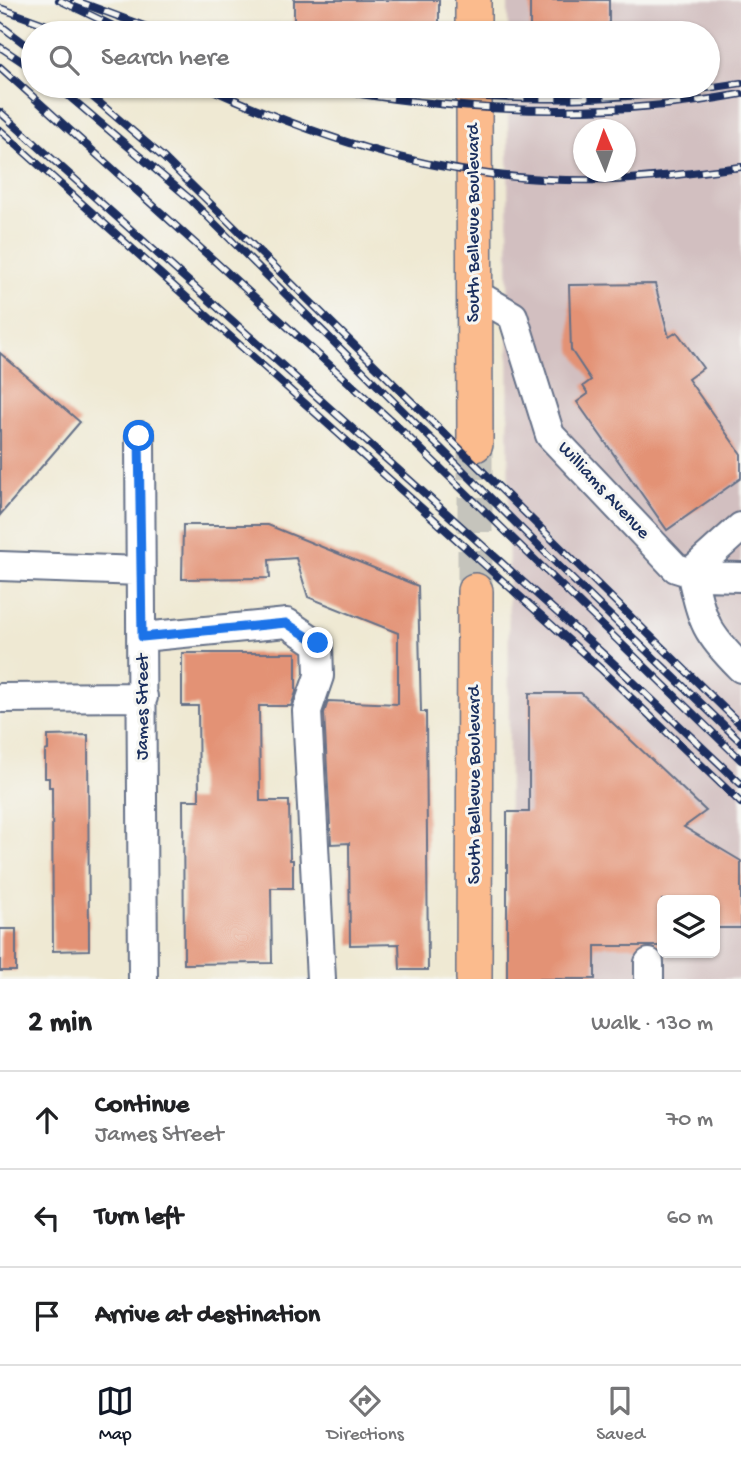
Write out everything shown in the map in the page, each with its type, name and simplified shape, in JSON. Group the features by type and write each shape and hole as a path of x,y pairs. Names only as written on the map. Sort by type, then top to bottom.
{"main road":[{"path":"473,0 473,21"},
{"name":"South Bellevue Boulevard","path":"474,98 475,444"},
{"name":"South Bellevue Boulevard","path":"474,979 475,591"}],"street":[{"name":"Williams Avenue","path":"474,293 513,316 551,435 676,568 741,577"},
{"name":"James Street","path":"139,436 143,979"},
{"path":"741,527 691,572 703,619 713,639 741,668"},
{"path":"0,566 141,571"},
{"path":"142,637 286,623 318,643 319,676 307,711 321,979"},
{"path":"0,698 143,697"}],"shaded area":[{"path":"508,0 741,0 741,979 509,979 508,98 720,98 720,21 508,21"}],"building":[{"path":"294,0 439,0 439,21 294,21"},
{"path":"530,0 609,0 609,21 530,21"},
{"path":"655,284 669,337 677,332 703,368 688,379 741,454 741,478 667,530 577,402 588,394 583,386 591,380 571,350 569,285"},
{"path":"0,353 80,422 0,515"},
{"path":"183,525 268,525 418,586 421,712 426,712 428,970 400,970 399,944 350,945 349,843 331,844 324,713 328,701 398,704 398,633 308,597 296,558 269,560 270,578 182,579"},
{"path":"182,653 296,653 296,692 291,706 259,706 260,801 289,801 290,860 293,860 293,888 271,888 272,963 184,964 183,800 199,800 198,706 182,706"},
{"path":"529,693 581,693 706,811 684,827 741,861 741,928 720,928 720,895 657,895 657,946 595,946 595,979 507,979 507,812 529,812"},
{"path":"88,735 89,950 53,951 52,787 49,787 49,778 45,778 45,751 48,750 48,736"},
{"path":"0,929 16,929 16,971 0,971"}],"tunnel":[{"path":"475,444 475,591"}],"railway":[{"path":"59,0 103,21"},
{"path":"74,0 131,21"},
{"path":"0,8 36,21"},
{"path":"0,25 21,41"},
{"path":"0,47 21,61"},
{"path":"0,67 21,86"},
{"path":"720,86 741,83"},
{"path":"720,97 741,94"},
{"path":"34,98 396,425 741,760"},
{"path":"71,98 190,199 566,573 741,742"},
{"path":"94,98 164,158 741,725"},
{"path":"231,98 352,144 450,168 501,176 609,180 741,167"},
{"path":"390,98 527,110 635,107 714,98"},
{"path":"516,98 561,98"},
{"path":"0,112 610,660 741,784"},
{"path":"0,130 602,670 741,803"}],"route":[{"path":"139,436 142,637 286,623 318,643"}]}
